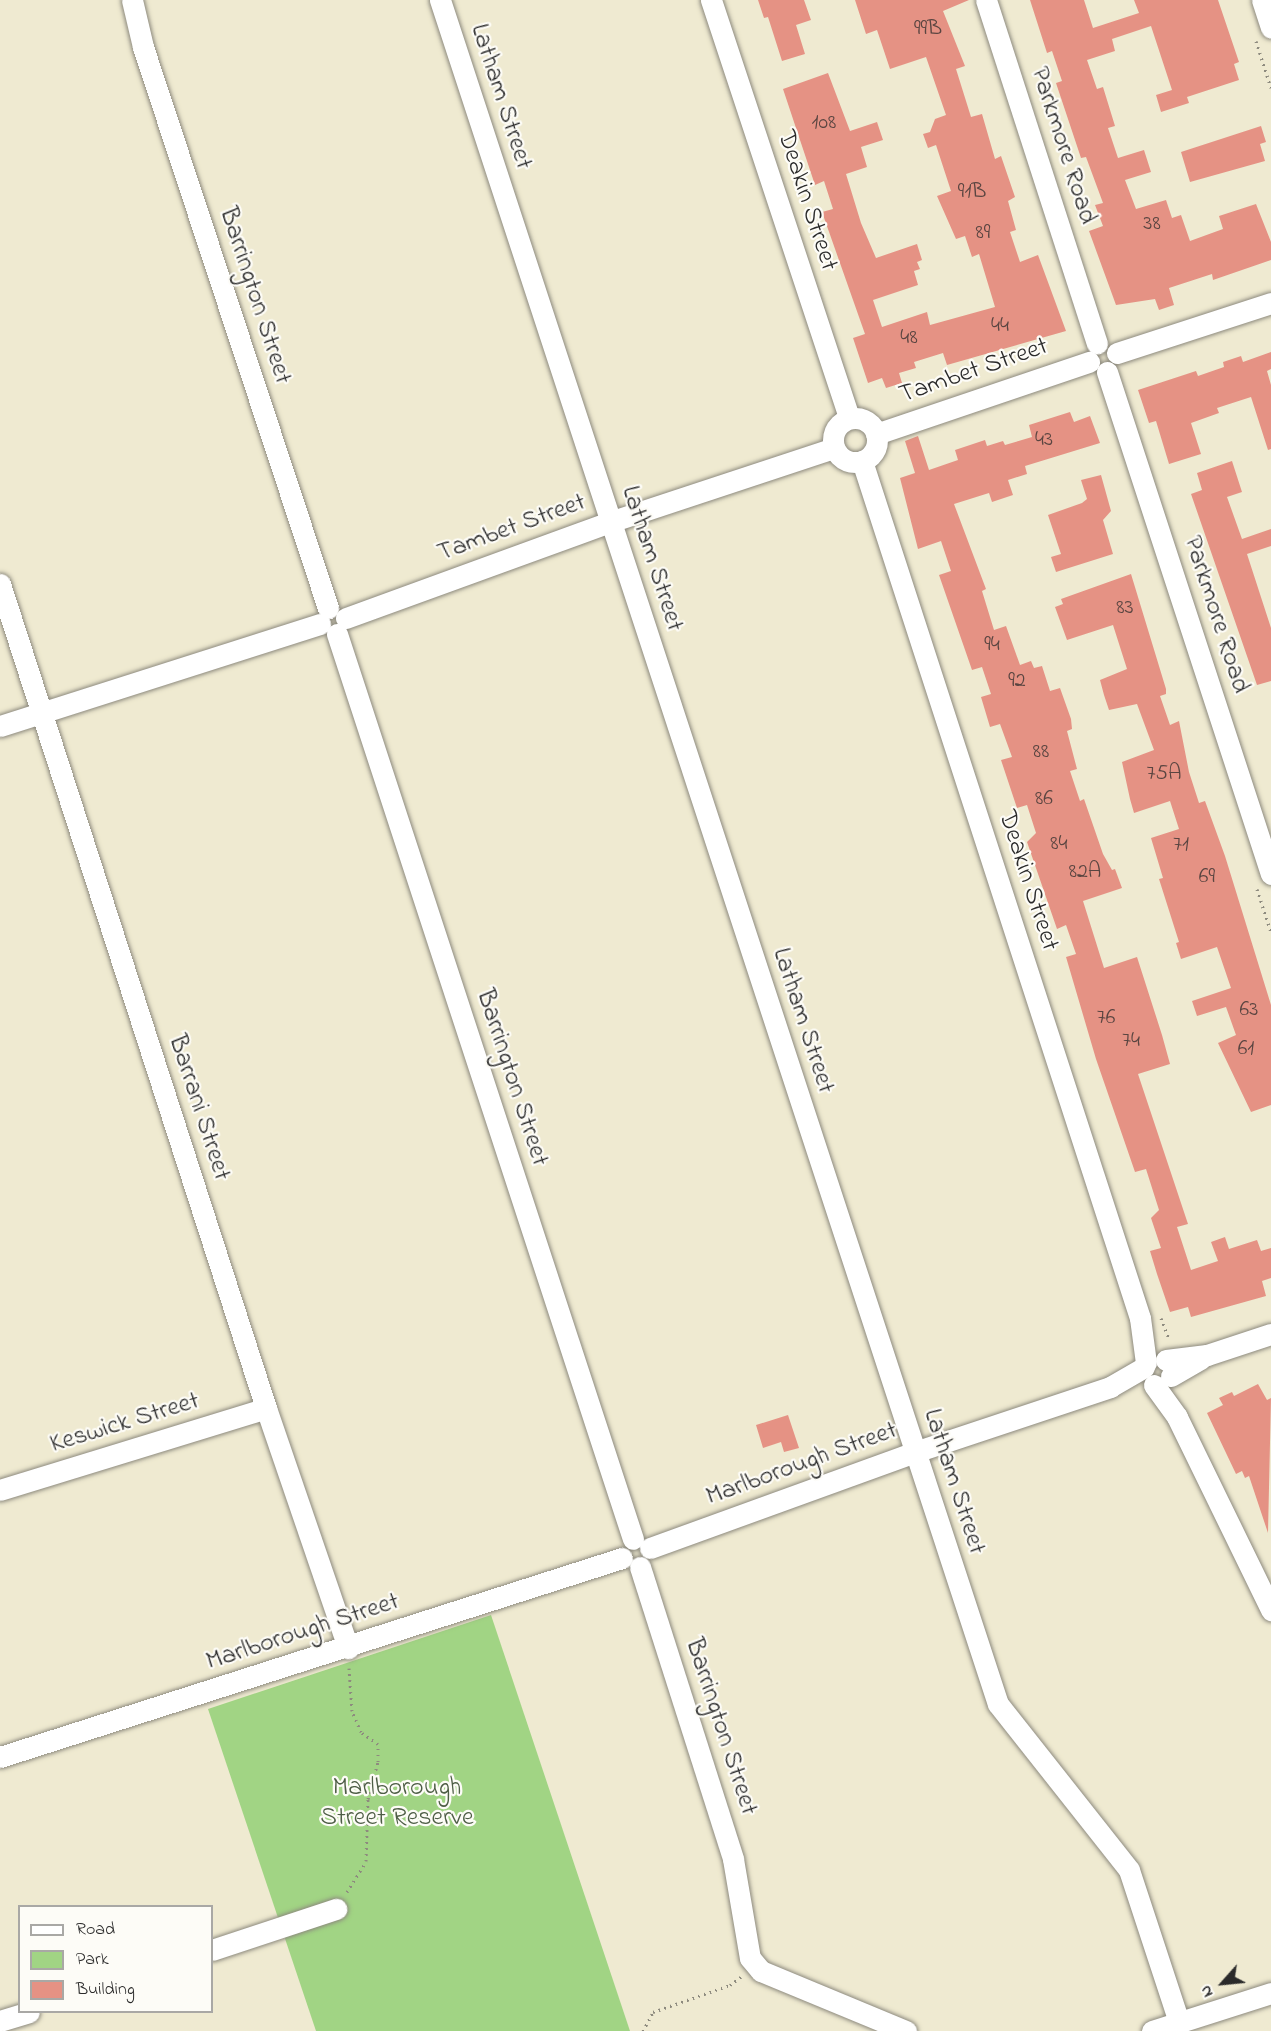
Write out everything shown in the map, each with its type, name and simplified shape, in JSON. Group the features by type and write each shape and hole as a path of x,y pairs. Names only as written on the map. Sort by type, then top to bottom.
{"street":[{"name":"Barrington Street","path":"132,0 143,47 333,621 733,1859 748,1949 755,1966"},
{"name":"Latham Street","path":"440,0 998,1704 1129,1869 1179,2022"},
{"name":"Deakin Street","path":"711,0 849,418"},
{"name":"Parkmore Road","path":"986,0 1098,359 1271,874"},
{"path":"1262,0 1262,30"},
{"path":"1098,359 1112,345 1118,353 1271,303"},
{"name":"Tambet Street","path":"876,434 1098,359"},
{"path":"849,418 866,421 876,434 875,450 862,461 845,460 834,448 835,429 849,418"},
{"name":"Tambet Street","path":"0,726 333,621 610,522 834,448"},
{"name":"Deakin Street","path":"862,461 1150,1317 1160,1368 1177,1417 1271,1610"},
{"name":"Barrani Street","path":"0,584 266,1408 348,1648"},
{"name":"Marlborough Street","path":"0,1757 348,1648 636,1553 915,1452 1160,1368 1271,1334"},
{"name":"Keswick Street","path":"0,1491 266,1408"},
{"path":"213,1950 336,1909"},
{"path":"755,1966 906,2031"},
{"path":"1152,2031 1271,1994"},
{"path":"0,2021 26,2013"}],"path":[{"path":"1262,30 1271,88"},
{"path":"1150,1317 1168,1339 1160,1368"},
{"path":"336,1909 366,1862 368,1799 378,1762 378,1744 361,1732 352,1711 348,1648"},
{"path":"641,2030 653,2013 730,1985 755,1966"}],"green space":[{"name":"Marlborough Street Reserve","path":"491,1615 630,2031 316,2031 208,1709"}],"building":[{"path":"758,0 804,0 811,20 796,25 805,54 782,61 768,17 764,18"},
{"path":"855,0 969,0 943,11 965,66 956,69 971,117 982,114 995,159 1001,156 1015,197 1008,201 1016,230 1010,232 1020,262 1038,255 1066,331 947,365 943,353 914,362 916,368 899,373 902,383 886,388 882,378 868,383 853,338 865,334 822,212 833,209 824,181 815,185 783,89 828,73 850,131 877,122 883,140 861,147 867,167 846,174 861,223 876,258 917,244 922,260 917,262 920,269 914,271 918,285 873,300 882,327 927,312 930,325 995,307 979,254 972,257 965,236 956,239 937,196 951,191 936,145 928,148 923,134 930,132 935,119 946,115 926,57 890,69 877,30 866,34"},
{"path":"1030,0 1084,0 1093,28 1139,13 1134,0 1218,0 1239,62 1234,64 1239,80 1187,97 1189,103 1161,112 1156,95 1172,90 1151,26 1112,39 1115,51 1087,60 1097,89 1103,87 1115,126 1108,128 1118,158 1144,150 1151,172 1125,180 1136,209 1166,200 1172,218 1181,215 1190,241 1223,229 1219,216 1256,204 1271,242 1271,260 1213,280 1212,274 1169,288 1174,305 1159,310 1155,299 1116,305 1089,231 1103,226 1095,205 1103,203 1086,157 1081,158 1056,83 1062,81 1052,51 1047,53"},
{"path":"1261,126 1266,142 1260,144 1265,161 1190,182 1181,152"},
{"path":"1271,352 1271,369 1267,371 1271,385 1271,449 1268,450 1251,397 1217,408 1219,413 1191,423 1201,454 1169,464 1156,421 1149,423 1138,390 1196,371 1198,376 1224,367 1223,362 1241,356 1243,362"},
{"path":"1070,412 1074,422 1090,416 1100,443 1025,466 1027,474 1008,480 1013,495 992,502 989,493 954,504 986,589 982,591 994,630 1006,626 1020,665 1031,661 1034,668 1042,666 1050,691 1060,688 1071,719 1072,729 1067,731 1077,769 1070,771 1080,801 1084,799 1103,854 1112,870 1115,869 1122,888 1083,901 1104,968 1137,957 1162,1035 1170,1064 1138,1074 1188,1224 1177,1227 1191,1270 1218,1261 1211,1242 1225,1237 1229,1249 1257,1240 1261,1251 1271,1248 1271,1278 1262,1281 1266,1296 1191,1317 1188,1307 1170,1312 1150,1251 1161,1248 1151,1218 1159,1210 1146,1169 1135,1172 1096,1059 1066,957 1076,954 1066,925 1057,929 1027,842 1036,833 1027,805 1017,808 1001,760 1012,757 1000,724 990,727 981,697 991,694 982,667 972,670 939,575 951,571 941,541 918,549 900,478 915,473 905,441 918,436 929,470 958,460 955,450 985,440 987,446 1003,441 1005,445 1032,437 1029,425"},
{"path":"1232,461 1242,492 1227,497 1242,539 1271,529 1271,546 1247,554 1271,628 1271,681 1257,685 1191,494 1202,490 1197,473"},
{"path":"1101,475 1111,511 1103,520 1113,554 1056,572 1051,557 1061,554 1048,515 1082,503 1087,499 1081,480"},
{"path":"1131,574 1166,689 1166,694 1160,696 1170,725 1179,721 1189,772 1199,803 1205,801 1225,856 1271,1005 1271,1105 1251,1112 1218,1043 1236,1035 1226,1007 1197,1016 1192,1001 1231,988 1217,947 1181,959 1176,943 1179,942 1159,879 1163,878 1151,838 1179,829 1170,801 1134,813 1130,799 1122,762 1154,750 1137,704 1109,710 1104,695 1100,680 1127,669 1113,625 1067,640 1055,607 1063,604 1061,599"},
{"path":"1258,1384 1267,1400 1271,1398 1268,1533 1249,1476 1245,1478 1242,1471 1236,1474 1207,1413 1223,1405 1219,1398 1232,1392 1234,1396"},
{"path":"788,1415 799,1448 784,1452 781,1442 763,1448 756,1425"}]}
